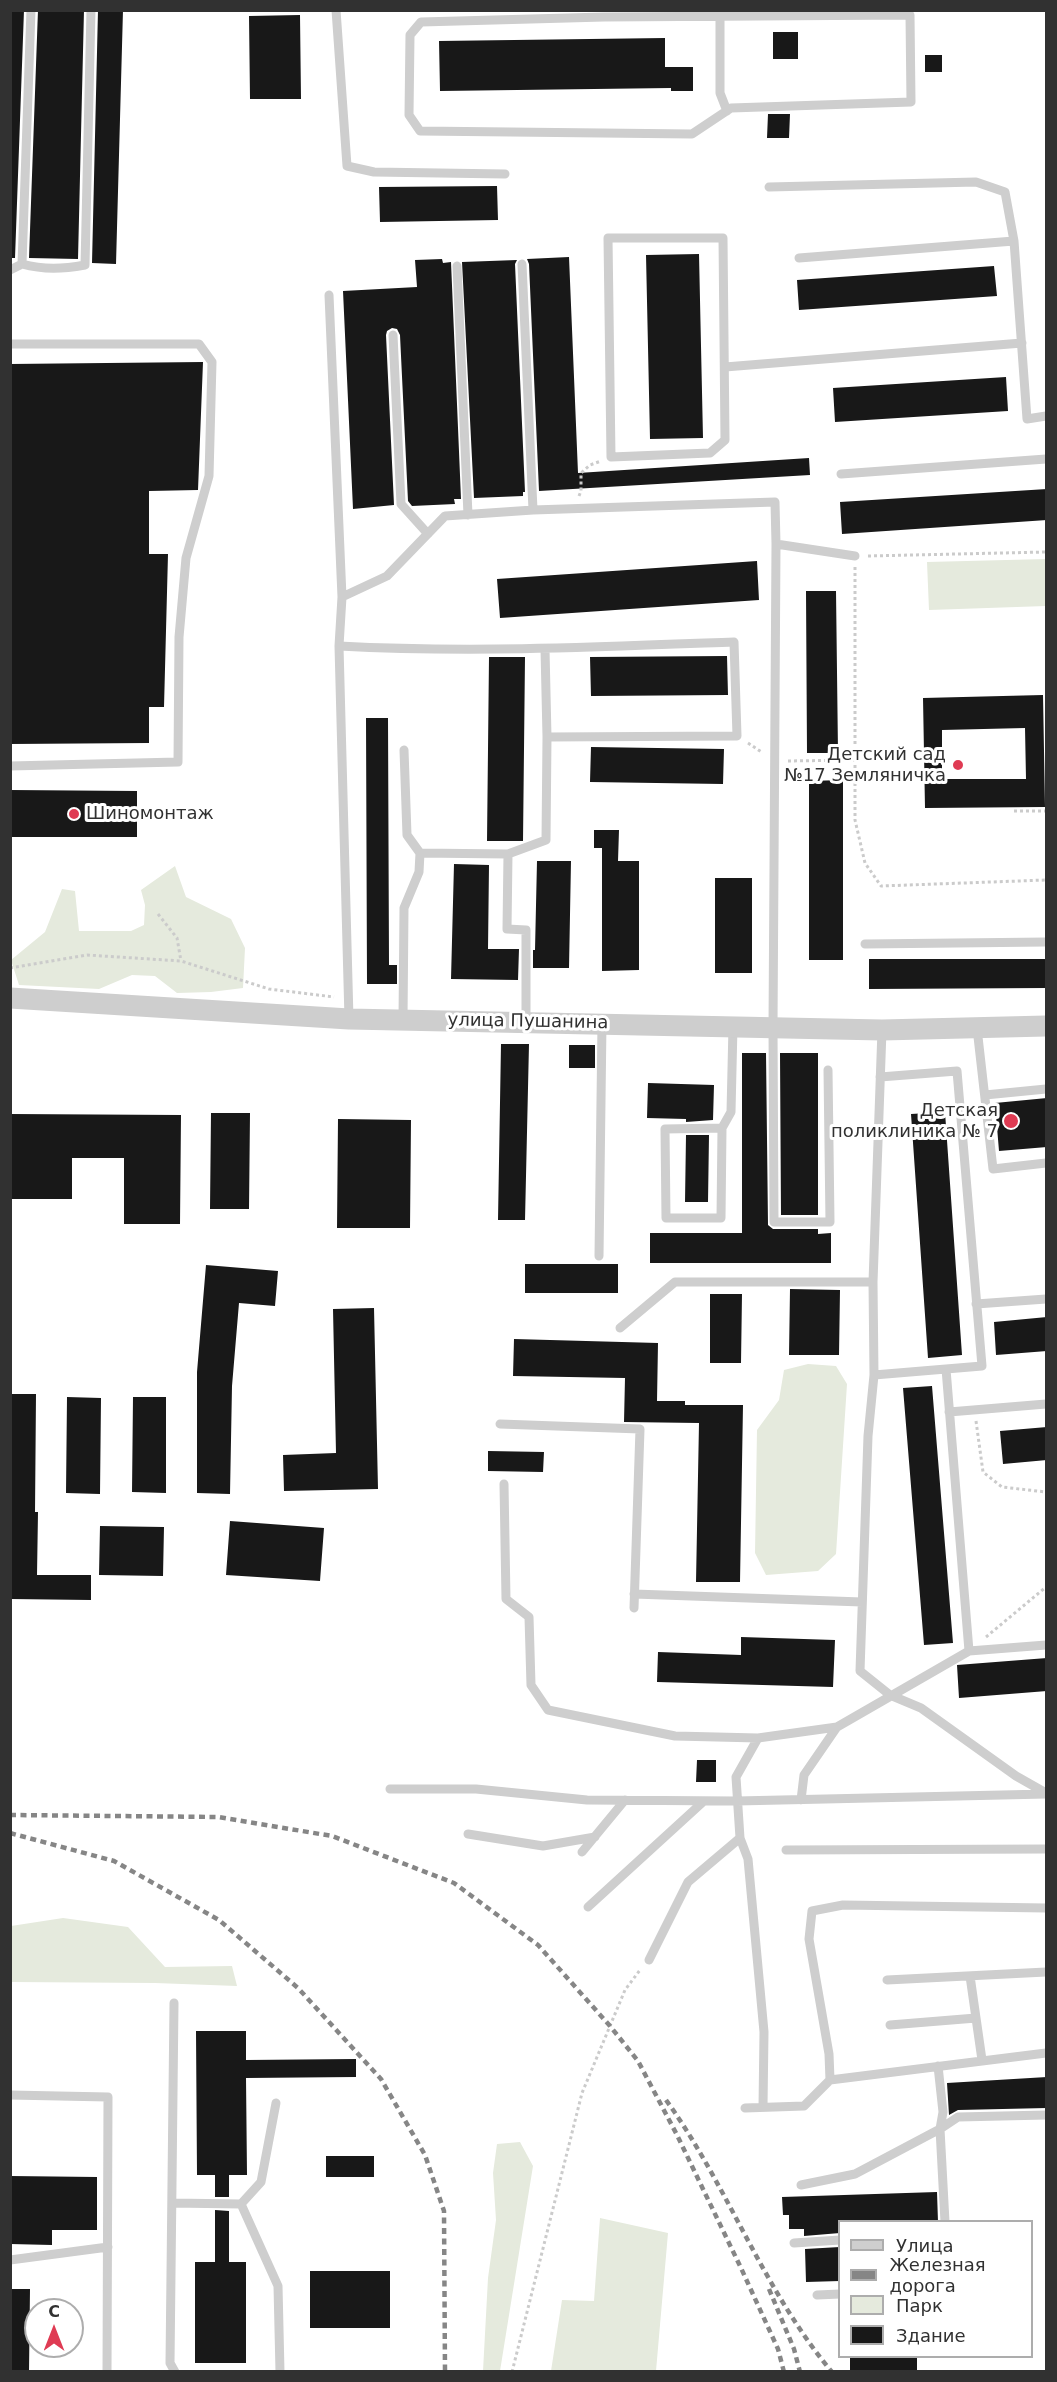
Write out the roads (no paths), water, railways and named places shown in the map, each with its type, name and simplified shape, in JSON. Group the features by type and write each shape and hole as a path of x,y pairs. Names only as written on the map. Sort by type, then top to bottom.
{"street":[{"name":"улица Пушанина","path":"10,998 348,1020 882,1030 1047,1026"}],"lane":[{"path":"22,264 31,10"},
{"path":"10,270 22,264 38,269 64,269 85,265 91,10"},
{"path":"336,10 347,166 374,172 506,174"},
{"path":"603,14 720,16 910,15 911,102 731,108 692,134 420,131 409,115 410,35 421,22 603,14"},
{"path":"720,16 720,93 727,111"},
{"path":"770,187 976,182 1005,192 1014,241 1027,419 1047,416"},
{"path":"608,238 723,238 725,367 726,440 710,453 611,457 608,238"},
{"path":"799,258 1014,241"},
{"path":"522,264 533,510"},
{"path":"457,266 468,515"},
{"path":"329,295 342,597 339,646 348,1020"},
{"path":"393,335 401,504 428,534"},
{"path":"725,367 1022,343"},
{"path":"10,344 199,344 212,362 209,476 186,558 181,614 178,762 10,766"},
{"path":"841,474 1047,459"},
{"path":"342,597 387,576 445,516 533,510 775,502 774,1222 830,1222 828,1070"},
{"path":"776,544 855,556"},
{"path":"339,646 419,650 545,649 734,642 737,736 547,737"},
{"path":"420,854 508,854 546,840 545,649"},
{"path":"403,1020 404,908 419,872 420,854 407,835 404,750"},
{"path":"508,854 507,929 526,930 526,1022"},
{"path":"865,944 1047,942"},
{"path":"599,1256 602,1023"},
{"path":"722,1128 665,1129 666,1218 721,1218 722,1128 731,1112 733,1026"},
{"path":"977,1028 993,1169 1047,1163"},
{"path":"882,1030 873,1282 874,1375 867,1436 860,1671 890,1695 921,1708 1016,1776 1047,1793"},
{"path":"874,1375 982,1366 957,1071 880,1077"},
{"path":"985,1095 1047,1089"},
{"path":"620,1328 675,1282 873,1282"},
{"path":"976,1304 1047,1299"},
{"path":"946,1369 969,1651"},
{"path":"949,1413 1047,1404"},
{"path":"500,1424 640,1429 634,1608"},
{"path":"504,1484 506,1599 529,1617 531,1685 548,1710 675,1736 758,1738 837,1727 969,1651 1047,1645"},
{"path":"634,1594 862,1602"},
{"path":"801,1800 804,1775 837,1727"},
{"path":"758,1738 736,1777 740,1838 748,1859 764,2032 763,2107"},
{"path":"390,1789 476,1789 587,1800 704,1801 1047,1793"},
{"path":"582,1852 626,1800"},
{"path":"588,1907 704,1801"},
{"path":"468,1834 543,1846 595,1838"},
{"path":"649,1960 688,1882 740,1838"},
{"path":"786,1851 1047,1849"},
{"path":"830,2080 829,2054 810,1939 812,1911 843,1905 1047,1908"},
{"path":"887,1980 1047,1972"},
{"path":"970,1976 982,2060"},
{"path":"174,2004 170,2363 175,2372"},
{"path":"890,2025 976,2018"},
{"path":"745,2108 804,2106 830,2080 1047,2053"},
{"path":"938,2066 943,2112 940,2129 945,2220"},
{"path":"10,2095 108,2097 107,2372"},
{"path":"172,2203 241,2204 261,2182 276,2103"},
{"path":"801,2185 855,2174 958,2117 1047,2115"},
{"path":"241,2204 278,2286 280,2372"},
{"path":"794,2243 838,2240"},
{"path":"10,2260 108,2247"},
{"path":"817,2295 838,2294"}],"railway":[{"path":"10,1815 218,1817 332,1836 454,1883 538,1945 638,2061 677,2135 741,2268 778,2349 784,2372"},
{"path":"10,1833 114,1861 219,1920 298,1988 381,2079 425,2155 444,2211 445,2372"},
{"path":"666,2100 708,2167 786,2307 832,2372"},
{"path":"769,2289 794,2349 800,2372"}],"place":[{"name":"Детский сад №17 Земляничка","path":"958,765"},
{"name":"Шиномонтаж","path":"74,814"},
{"name":"Детская поликлиника № 7","path":"1011,1121"}]}
